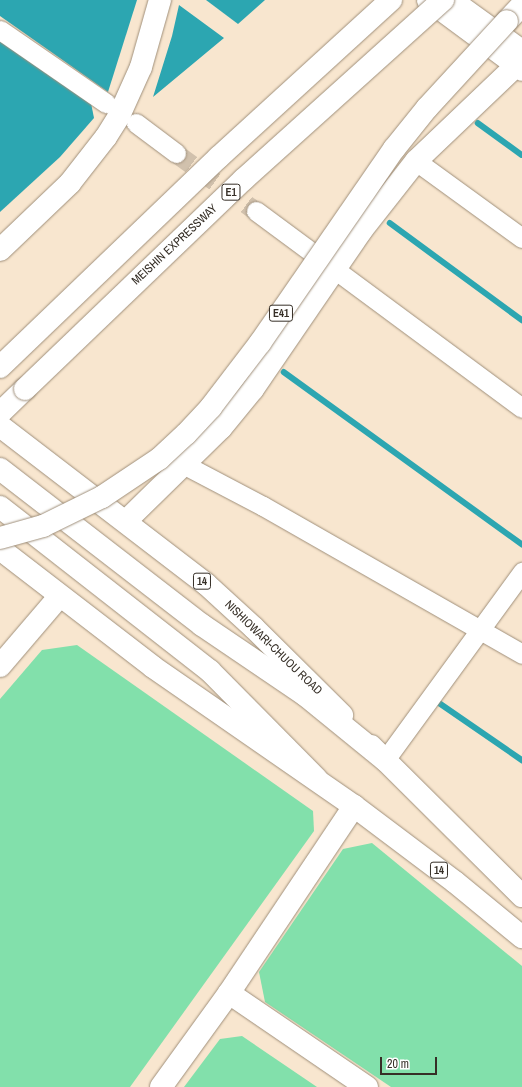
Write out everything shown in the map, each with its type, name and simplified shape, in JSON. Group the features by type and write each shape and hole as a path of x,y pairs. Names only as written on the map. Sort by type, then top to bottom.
{"main road":[{"path":"0,250 70,183 106,137 127,100 141,67 160,0"},
{"path":"0,367 219,157 391,0"},
{"name":"MEISHIN EXPRESSWAY","path":"0,413 244,179 443,0"},
{"name":"E41","path":"0,538 42,526 102,497 159,459 186,434 211,407 260,343 394,149 427,108 522,5"},
{"path":"126,521 221,428 253,388 334,270 416,161 520,61"},
{"name":"NISHIOWARI-CHUOU ROAD","path":"0,426 126,521 206,584 254,628 522,896"},
{"path":"0,469 202,625 305,695 385,760"},
{"path":"0,508 210,671 316,778"},
{"name":"14","path":"0,549 153,667 316,778 354,806 455,882 522,937"},
{"path":"0,666 59,596"},
{"path":"161,1087 230,993 354,806"},
{"path":"230,993 367,1087"}],"street":[{"path":"426,0 520,61"},
{"path":"454,0 520,61"},
{"path":"0,30 106,103"},
{"path":"136,123 176,153"},
{"path":"416,161 522,238"},
{"path":"256,211 522,408"},
{"path":"183,464 263,506 522,654"},
{"path":"385,760 522,572"}],"green space":[{"path":"77,645 313,811 314,831 130,1087 0,1087 0,699 42,650"},
{"path":"372,843 522,966 522,1087 391,1087 265,1002 259,972 343,849"},
{"path":"242,1036 317,1087 184,1087 220,1039"}],"water":[{"path":"0,0 137,0 108,92 0,16"},
{"path":"206,0 265,0 238,24"},
{"path":"179,5 224,38 153,97 172,36"},
{"path":"0,40 91,103 94,118 60,157 0,212"}],"waterway":[{"path":"478,123 522,155"},
{"path":"390,223 522,320"},
{"path":"284,372 522,544"},
{"path":"435,700 522,760"}],"tunnel":[{"path":"176,153 256,211"}]}
